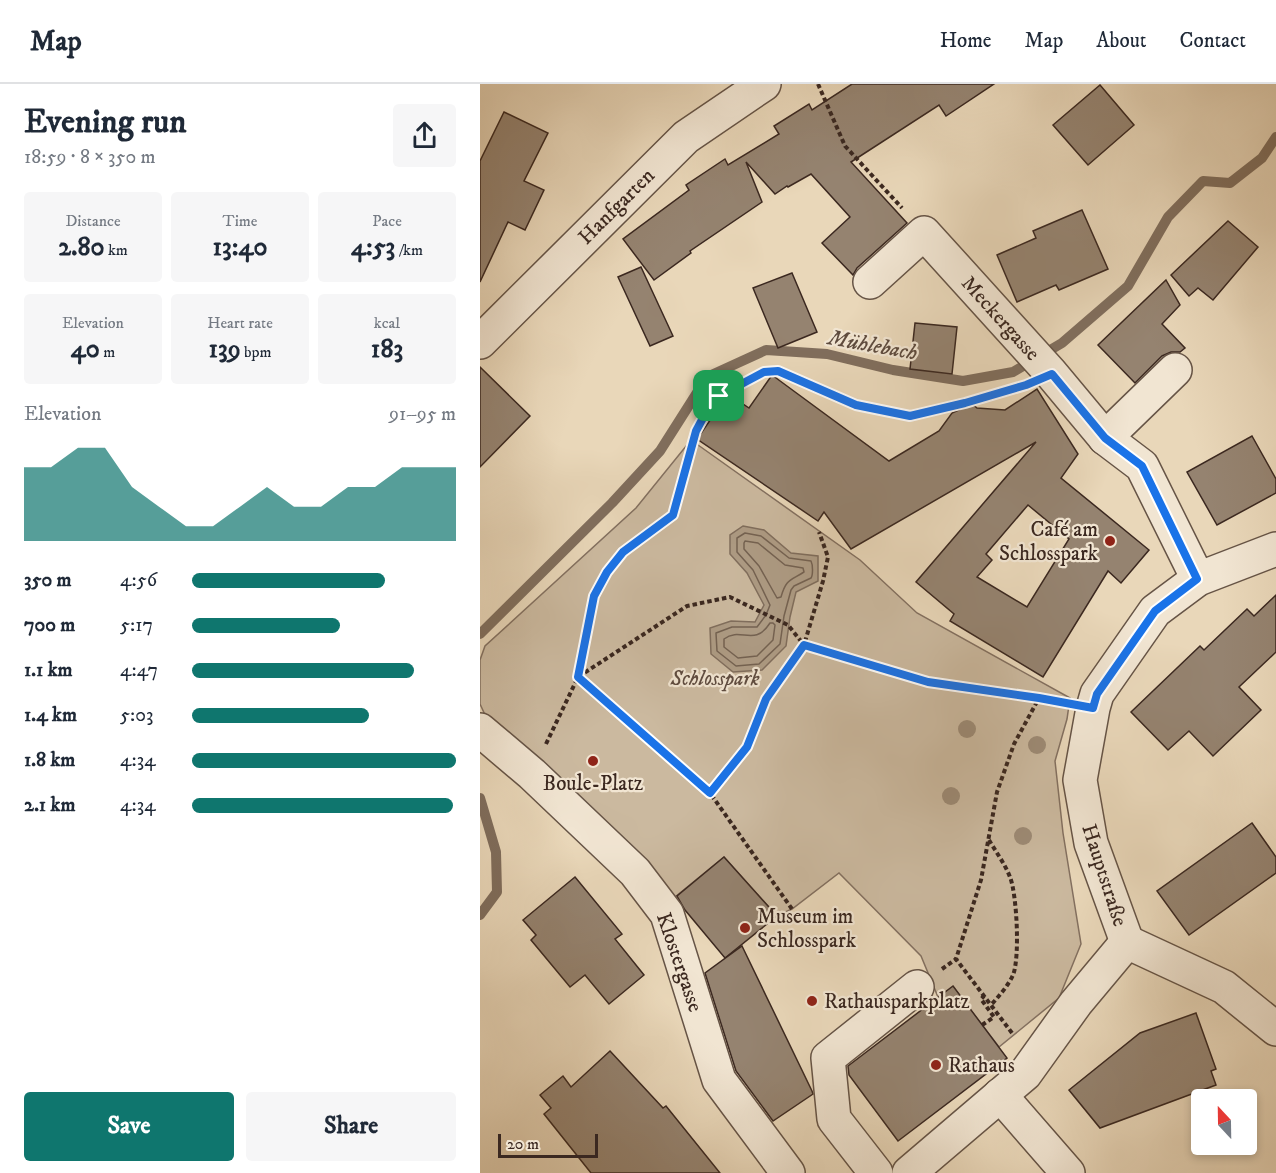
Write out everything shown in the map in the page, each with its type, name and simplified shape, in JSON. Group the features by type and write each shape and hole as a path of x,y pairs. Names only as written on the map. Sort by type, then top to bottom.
{"street":[{"name":"Hanfgarten","path":"480,342 686,137 764,84"},
{"path":"870,282 924,232"},
{"name":"Meckergasse","path":"924,232 1051,373 1105,438 1142,466 1197,579"},
{"path":"1105,438 1175,370"},
{"name":"Hauptstraße","path":"909,1173 1025,1074 1076,1004 1127,942 1091,843 1080,780 1097,694 1155,611 1197,579 1276,549"},
{"name":"Klostergasse","path":"481,731 532,774 635,872 667,914 719,1080 788,1173"},
{"path":"1127,942 1224,987 1276,1029"},
{"path":"876,1173 834,1119 828,1058 917,987"},
{"path":"1000,1095 1068,1173"}],"path":[{"path":"818,84 845,146 924,232"},
{"path":"532,774 578,677 594,596 607,572 623,552 673,515 696,431 719,396 764,372 778,371 856,405 910,416 1026,385 1051,373"},
{"path":"710,793 747,747 766,699 804,645 828,557 819,532"},
{"path":"578,677 687,606 730,597 788,626 804,645 928,682 1093,708"},
{"path":"578,677 710,793 792,909"},
{"path":"1000,1018 956,958 981,880 997,792 1014,744 1039,698"},
{"path":"989,839 1011,878 1017,929 1014,972 1010,981 991,1005"},
{"path":"982,1025 994,1017 981,999 984,996"}],"green space":[{"name":"Schlosspark","path":"691,440 860,560 917,613 1070,698 1067,719 1055,761 1063,833 1081,944 1059,998 999,1047 953,987 938,997 921,956 839,873 792,909 777,916 724,857 675,897 486,717 480,704 480,660 485,646 636,508"}],"water":[{"path":"743,526 764,530 791,553 818,556 818,581 796,592 786,646 762,670 733,672 711,654 710,628 731,621 755,622 764,605 747,573 730,554 730,535"}],"building":[{"path":"852,84 994,84 946,116 939,105 851,162 907,223 857,268 853,275 822,243 850,217 811,174 775,194 746,162 762,202 690,251 691,253 654,280 623,239 689,190 686,185 725,159 728,165 779,134 774,126 809,104 812,110"},
{"path":"1100,85 1134,125 1088,165 1053,125"},
{"path":"504,112 548,133 524,181 544,190 525,230 508,222 480,282 480,161"},
{"path":"1082,210 1108,269 1059,290 1056,285 1017,302 997,255 1036,238 1033,231"},
{"path":"1228,221 1258,247 1213,300 1198,288 1189,296 1171,275"},
{"path":"641,267 673,336 650,346 618,277"},
{"path":"792,273 817,332 778,348 753,288"},
{"path":"1166,280 1180,305 1162,324 1185,348 1180,352 1171,352 1162,356 1135,383 1098,345"},
{"path":"915,323 957,327 952,374 910,369"},
{"path":"480,367 530,416 480,467"},
{"path":"772,375 889,461 939,431 952,413 972,404 977,408 1005,410 1037,389 1078,454 1061,478 1149,550 1121,583 1108,571 1043,677 950,621 954,614 916,582 1036,442 851,549 824,512 818,521 697,439 722,403 738,413 743,404 749,408","holes":["1028,505 1069,539 1027,607 977,577 992,560 986,554"]},
{"path":"1252,436 1276,479 1276,493 1217,525 1187,472"},
{"path":"1276,595 1276,652 1239,687 1261,710 1213,756 1189,731 1168,750 1131,712 1200,646 1204,650 1247,609 1254,616"},
{"path":"1252,823 1276,857 1276,873 1189,935 1157,891"},
{"path":"724,857 777,916 725,958 685,910 677,896"},
{"path":"575,877 622,934 615,939 644,975 609,1004 585,975 570,987 531,940 536,935 523,920"},
{"path":"742,946 813,1094 773,1121 736,1071 705,973"},
{"path":"953,986 1007,1058 898,1141 849,1075 848,1066"},
{"path":"1196,1013 1216,1069 1211,1071 1216,1085 1205,1089 1191,1089 1191,1094 1100,1128 1069,1090 1140,1033"},
{"path":"610,1051 663,1108 666,1106 720,1173 591,1173 544,1114 551,1108 540,1095 563,1076 571,1087"}],"waterway":[{"name":"Mühlebach","path":"480,634 612,503 660,451 707,377 766,350 827,354 893,370 963,381 1013,372 1062,343 1128,286 1168,217 1203,181 1230,183 1262,158 1276,137"},
{"name":"Mühlebach","path":"480,798 496,852 497,892 480,915"}],"place":[{"name":"Café am Schlosspark","path":"1110,541"},
{"name":"Boule-Platz","path":"593,761"},
{"name":"Museum im Schlosspark","path":"745,928"},
{"name":"Rathausparkplatz","path":"812,1001"},
{"name":"Rathaus","path":"936,1065"}],"route":[{"path":"778,371 856,405 910,416 1026,385 1052,374 1105,438 1142,466 1197,579 1155,611 1097,694 1093,708 928,682 804,645 766,699 747,747 710,793 578,677 594,596 607,572 623,552 673,515 696,431 719,396 764,372 778,371"}]}
